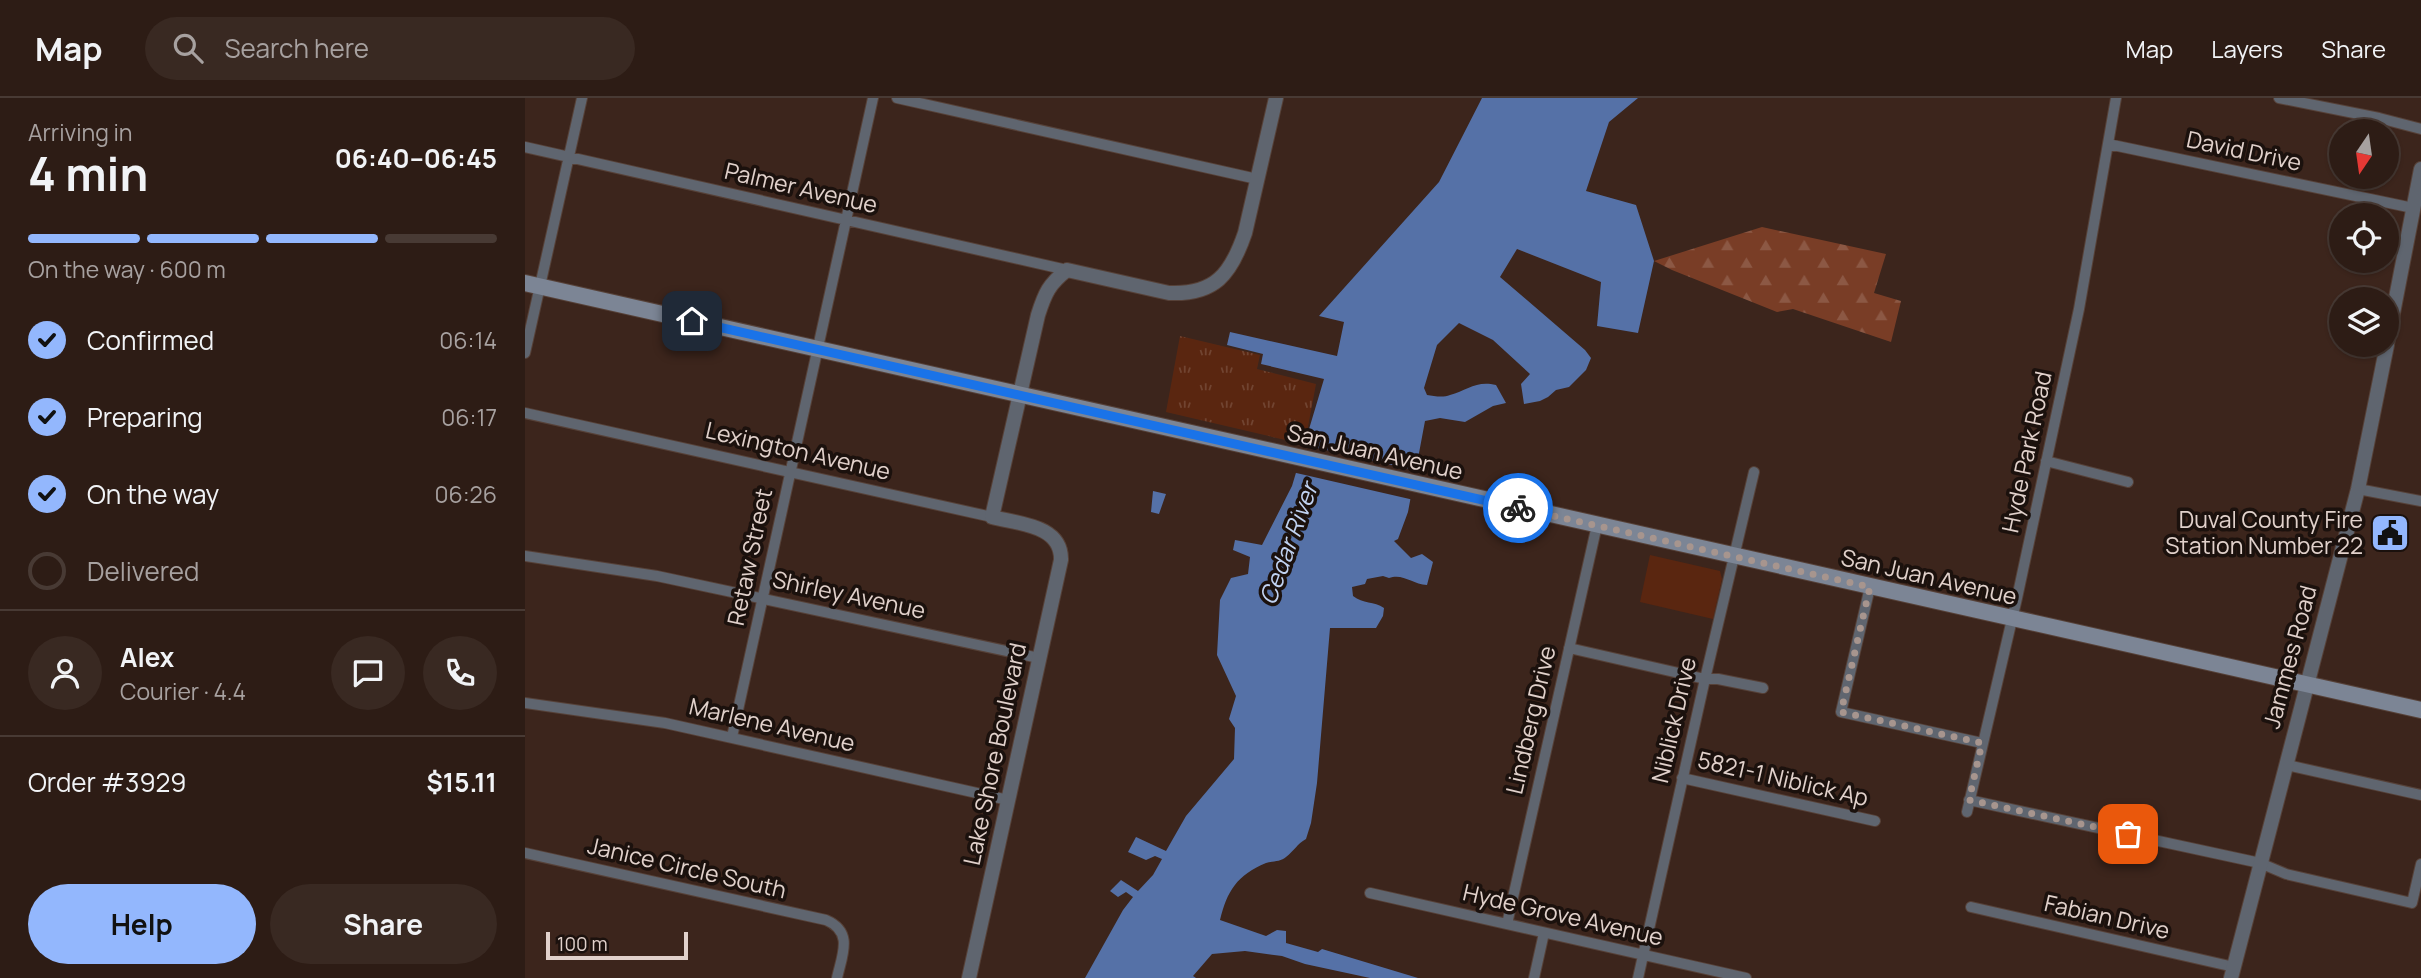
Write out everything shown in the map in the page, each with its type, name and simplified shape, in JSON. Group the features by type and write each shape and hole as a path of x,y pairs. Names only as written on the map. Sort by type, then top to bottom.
{"main road":[{"name":"San Juan Avenue","path":"532,285 2421,710"}],"street":[{"path":"525,353 532,285 569,157 582,98"},
{"name":"Retaw Street","path":"732,737 873,98"},
{"path":"897,98 1257,179"},
{"path":"992,517 1045,292 1054,280 1067,270 1169,293 1187,293 1212,285 1223,277 1238,253 1276,98"},
{"name":"Hyde Park Road","path":"2116,98 2079,309 2012,619 1968,806 2260,863"},
{"path":"2279,98 2421,129"},
{"name":"David Drive","path":"2108,144 2413,208"},
{"name":"Palmer Avenue","path":"525,147 1067,270"},
{"name":"Jammes Road","path":"2398,287 2421,169"},
{"name":"Jammes Road","path":"2232,973 2358,489 2385,357"},
{"name":"Lexington Avenue","path":"525,413 992,517 1041,529 1057,540"},
{"path":"2046,461 2128,482"},
{"name":"Niblick Drive","path":"1638,978 1754,472"},
{"path":"2358,489 2421,501"},
{"name":"Lindberg Drive","path":"1507,924 1597,525"},
{"name":"Lake Shore Boulevard","path":"969,978 1061,560 1057,540"},
{"name":"Shirley Avenue","path":"525,556 657,576 1039,658"},
{"path":"1870,587 1841,712 1982,743"},
{"path":"1569,648 1705,679 1719,678 1763,688"},
{"name":"Marlene Avenue","path":"525,703 623,715 1008,800"},
{"path":"2287,765 2421,795"},
{"name":"5821-1 Niblick Ap","path":"1682,778 1875,821"},
{"name":"Janice Circle South","path":"525,853 826,920 843,934 844,943 837,978"},
{"path":"2260,863 2287,874 2412,903 2421,864"},
{"name":"Hyde Grove Avenue","path":"1370,893 1746,978"},
{"name":"Fabian Drive","path":"1971,907 2232,973"},
{"path":"1534,978 1544,933"}],"green space":[{"path":"1762,227 1886,254 1874,293 1901,301 1891,342 1793,309 1777,312 1654,261"},
{"path":"1180,336 1260,355 1257,369 1316,384 1307,432 1300,433 1294,442 1166,412"},
{"path":"1650,555 1720,571 1722,579 1713,619 1640,602"}],"water":[{"name":"Cedar River","path":"1482,98 1638,98 1609,122 1586,191 1636,205 1654,261 1638,333 1597,326 1601,282 1517,249 1500,277 1585,350 1591,358 1586,370 1569,387 1556,390 1540,401 1524,404 1521,384 1530,374 1493,340 1459,323 1437,345 1424,388 1427,395 1447,396 1489,384 1496,385 1506,403 1493,406 1465,422 1440,418 1425,421 1408,512 1398,539 1394,541 1411,558 1422,554 1433,562 1427,585 1383,576 1367,579 1365,584 1352,587 1353,596 1357,599 1384,608 1383,616 1376,628 1330,628 1317,783 1306,839 1284,859 1266,863 1241,879 1230,892 1220,920 1266,936 1277,930 1286,931 1286,943 1318,952 1322,949 1418,978 1370,978 1305,964 1282,956 1245,951 1212,954 1193,976 1196,978 1085,978 1133,897 1126,892 1118,897 1110,891 1121,880 1138,891 1153,875 1162,859 1155,856 1146,860 1128,852 1136,837 1166,851 1186,816 1234,759 1235,728 1229,719 1236,696 1217,655 1220,600 1231,578 1248,574 1250,557 1233,550 1235,540 1262,545 1292,486 1324,379 1261,364 1263,354 1227,345 1230,332 1337,356 1344,322 1319,316 1439,182"},
{"path":"1153,491 1166,494 1159,514 1151,512"}],"pier":[{"path":"1300,444 1419,471 1414,500 1292,472"}],"way so far":[{"path":"1518,508 1870,587 1841,712 1982,743 1969,800 2128,834"}],"place":[{"name":"Duval County Fire Station Number 22","path":"2390,533"}],"route":[{"path":"692,321 1518,508"}]}
